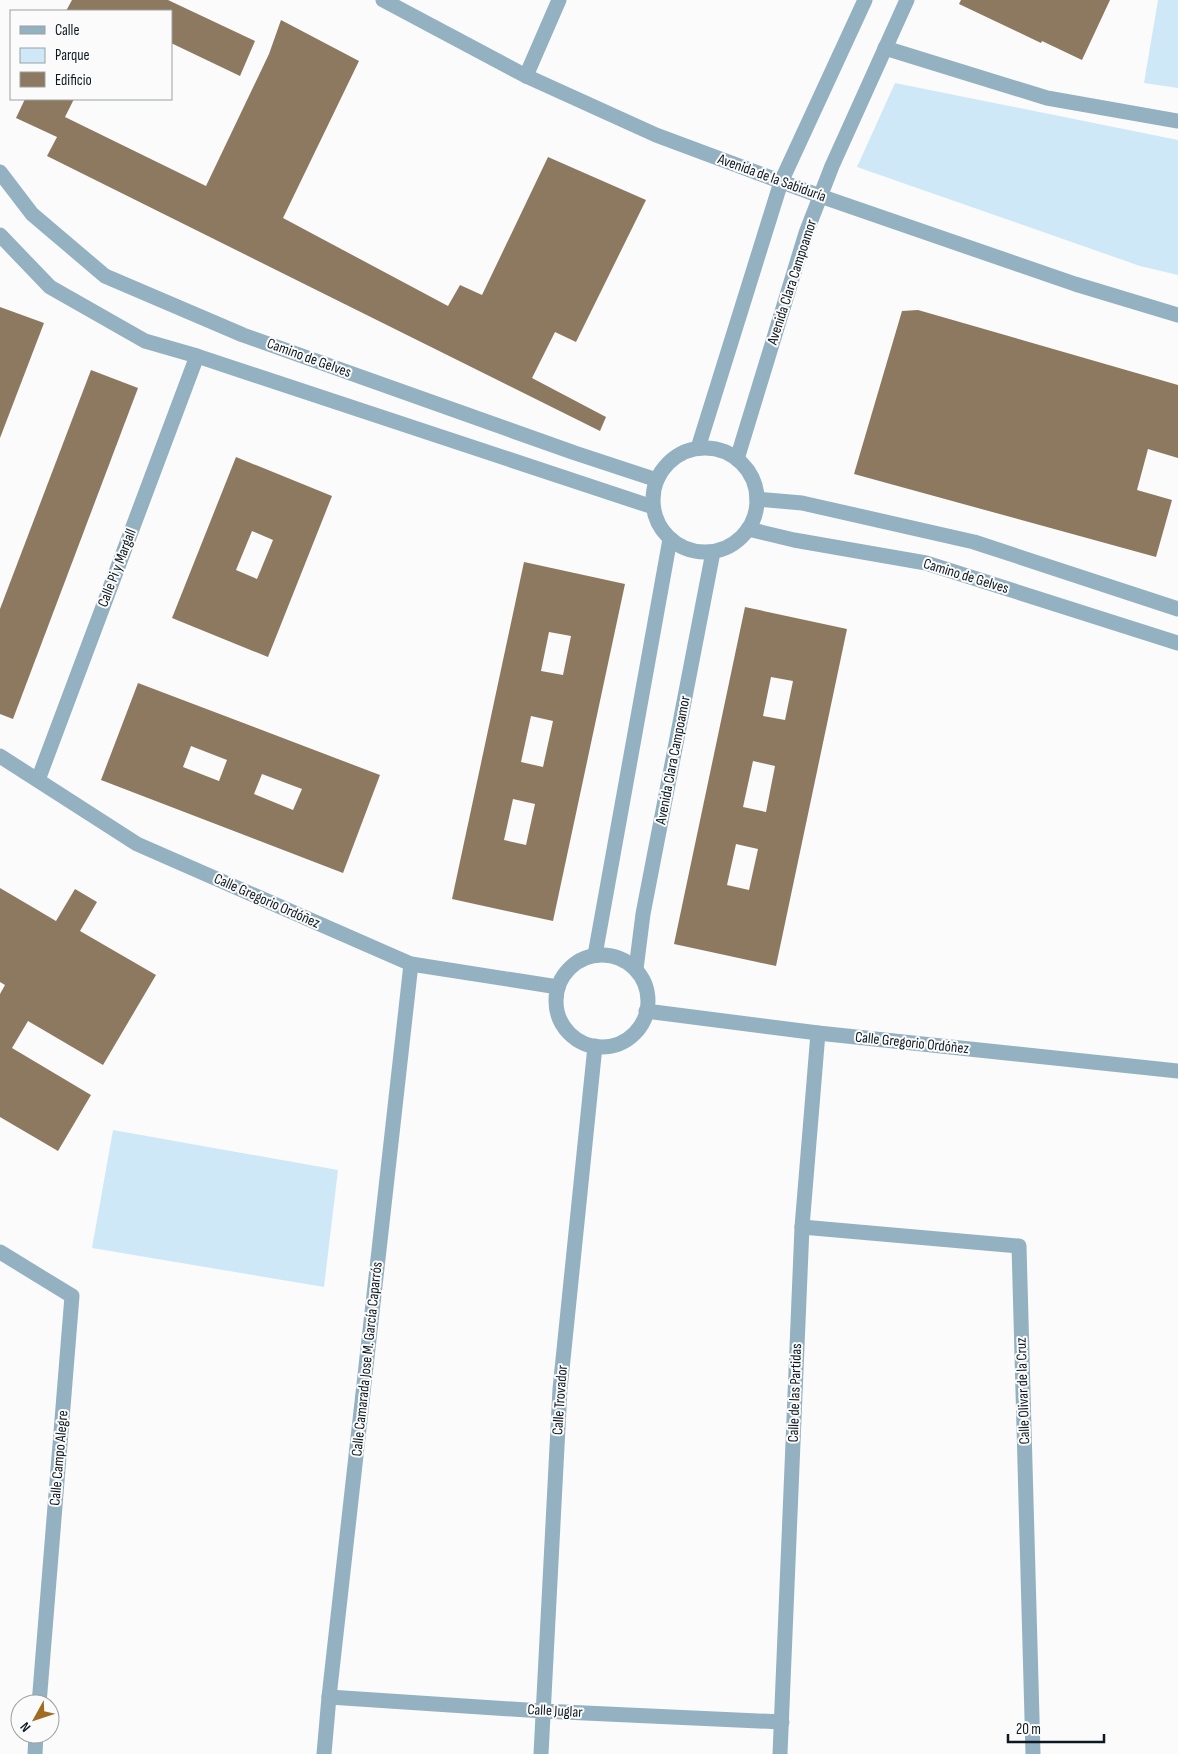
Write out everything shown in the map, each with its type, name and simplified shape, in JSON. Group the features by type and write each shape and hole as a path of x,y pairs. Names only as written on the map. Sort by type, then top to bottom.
{"street":[{"name":"Avenida de la Sabiduría","path":"383,0 526,76 656,135 820,196 1075,284 1178,315"},
{"path":"526,76 559,0"},
{"path":"698,448 781,182 865,0"},
{"name":"Avenida Clara Campoamor","path":"737,459 806,233 832,166 907,0"},
{"path":"885,48 1047,98 1178,121"},
{"name":"Camino de Gelves","path":"0,172 32,214 105,276 243,334 575,453 656,480"},
{"path":"0,235 50,287 145,341 197,356 653,507"},
{"name":"Calle Pi y Margall","path":"38,780 197,356"},
{"path":"698,448 715,449 737,459 753,482 757,499 755,515 748,529 737,541 724,549 713,552 698,552 681,547 670,539 658,524 653,507 653,493 656,480 663,468 673,458 698,448"},
{"path":"757,499 802,502 974,542 1178,608"},
{"name":"Camino de Gelves","path":"748,529 794,540 926,563 1178,643"},
{"path":"594,955 670,539"},
{"name":"Avenida Clara Campoamor","path":"636,969 643,914 713,552"},
{"name":"Calle Gregorio Ordóñez","path":"0,756 137,844 411,964 558,988"},
{"path":"594,955 614,956 624,960 636,969 647,997 646,1011 641,1024 633,1035 622,1042 608,1046 594,1046 580,1041 567,1031 559,1018 556,1003 558,988 563,976 572,966 582,959 594,955"},
{"name":"Calle Camarada Jose M. García Caparrós","path":"324,1754 328,1698 411,964"},
{"name":"Calle Gregorio Ordóñez","path":"646,1011 818,1033 1178,1070"},
{"name":"Calle de las Partidas","path":"780,1754 802,1227 818,1033"},
{"name":"Calle Trovador","path":"541,1754 560,1389 594,1046"},
{"name":"Calle Olivar de la Cruz","path":"802,1227 1019,1246 1033,1754"},
{"name":"Calle Campo Alegre","path":"0,1252 72,1296 40,1694"},
{"name":"Calle Juglar","path":"328,1698 542,1711 782,1722"}],"green space":[{"path":"1158,0 1178,0 1178,88 1144,83"},
{"path":"895,83 1178,140 1178,275 1140,266 857,167"},
{"path":"113,1130 338,1170 324,1287 92,1248"}],"building":[{"path":"72,0 168,0 255,41 240,76 172,43 172,10 67,10"},
{"path":"961,0 1110,0 1082,60 1042,41 1041,43 959,4"},
{"path":"281,20 359,61 283,218 448,306 460,285 482,295 548,157 646,200 576,342 555,332 532,378 606,417 600,431 47,156 57,137 16,118 25,100 74,100 65,117 206,186 269,54"},
{"path":"0,307 44,323 0,438"},
{"path":"918,310 1178,385 1178,458 1148,449 1137,490 1172,500 1156,557 854,474 902,311"},
{"path":"91,370 138,388 13,719 0,714 0,609"},
{"path":"236,457 332,496 268,657 172,618","holes":["252,531 273,540 257,579 236,570"]},
{"path":"524,562 625,584 553,921 452,899","holes":["549,632 571,636 563,675 541,671","531,716 553,721 543,767 521,762","513,799 535,804 526,845 504,840"]},
{"path":"745,607 847,629 776,966 674,944","holes":["771,677 793,681 785,720 763,716","753,761 775,766 766,812 743,807","736,844 758,849 749,890 727,885"]},
{"path":"138,683 380,775 343,873 101,780","holes":["191,746 227,760 219,781 183,767","262,774 302,789 293,810 254,794"]},
{"path":"0,888 56,921 75,889 97,902 80,931 156,975 103,1065 28,1021 12,1048 91,1095 58,1151 0,1117 0,994 5,985 0,982"}]}
